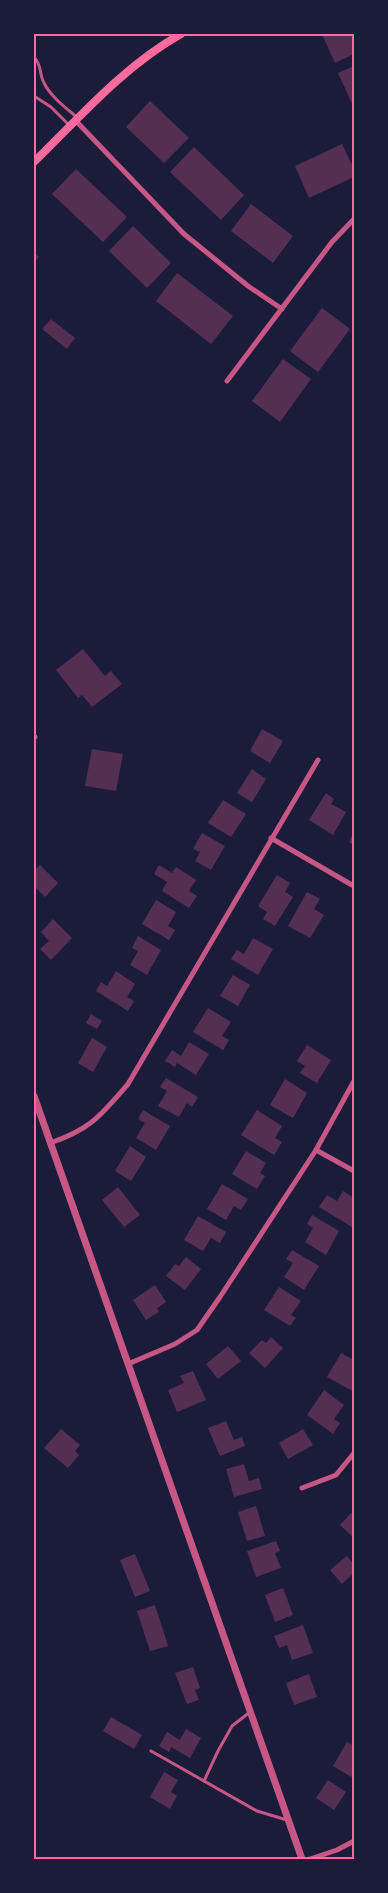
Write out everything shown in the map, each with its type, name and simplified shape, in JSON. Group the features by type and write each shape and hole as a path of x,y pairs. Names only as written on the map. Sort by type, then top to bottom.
{"main road":[{"path":"34,162 113,85 145,58 180,34"}],"street":[{"path":"75,122 184,234 248,286 282,309"},
{"path":"228,381 332,242 354,219"},
{"path":"50,1143 71,1136 91,1124 128,1084 318,760"},
{"path":"271,838 352,885"},
{"path":"128,1364 176,1344 197,1330 316,1150 354,1081"},
{"path":"34,1096 302,1859"},
{"path":"316,1150 354,1171"},
{"path":"302,1488 336,1475 354,1453"},
{"path":"310,1859 337,1850 354,1841"}],"lane":[{"path":"34,58 40,66 44,83 75,122"},
{"path":"34,96 75,122"},
{"path":"204,1781 232,1726 251,1711"},
{"path":"151,1751 257,1811 290,1821"}],"building":[{"path":"322,34 354,34 354,54 335,63"},
{"path":"354,66 354,108 338,73"},
{"path":"150,101 189,138 164,163 126,127"},
{"path":"342,144 354,169 354,177 309,198 295,166"},
{"path":"194,147 244,195 221,220 170,172"},
{"path":"76,169 127,217 103,242 52,194"},
{"path":"251,204 293,236 273,263 231,231"},
{"path":"133,226 171,263 147,288 109,251"},
{"path":"34,253 39,257 34,263"},
{"path":"177,273 233,316 211,344 156,301"},
{"path":"322,308 350,329 318,372 290,351"},
{"path":"51,319 75,338 67,349 42,329"},
{"path":"283,359 311,379 280,422 252,401"},
{"path":"83,649 105,676 111,671 122,684 92,707 82,695 78,698 56,670"},
{"path":"262,729 283,741 270,763 250,751"},
{"path":"92,749 123,754 116,791 85,786"},
{"path":"252,769 266,779 252,802 237,793"},
{"path":"326,793 334,799 331,804 346,812 333,835 309,820"},
{"path":"223,800 246,814 231,837 208,823"},
{"path":"354,832 354,846 349,842"},
{"path":"202,833 225,846 211,870 195,861 200,852 193,849"},
{"path":"40,865 58,883 45,897 34,886 34,871"},
{"path":"159,865 172,873 176,867 196,880 189,891 197,896 189,908 162,891 167,882 154,874"},
{"path":"277,875 290,883 285,892 293,897 275,926 263,919 267,912 258,906"},
{"path":"307,892 320,899 314,909 324,915 310,938 288,926"},
{"path":"156,900 176,912 168,926 175,930 169,940 142,924"},
{"path":"53,919 72,938 51,960 40,949 49,941 41,932"},
{"path":"138,936 161,950 147,975 130,965 138,951 132,948"},
{"path":"253,938 273,949 258,975 231,959 237,950 244,954"},
{"path":"116,971 135,984 127,997 134,1001 128,1011 96,991 101,982 107,986"},
{"path":"233,975 250,985 238,1006 220,996"},
{"path":"208,1008 231,1022 222,1036 229,1040 223,1050 193,1032"},
{"path":"91,1014 102,1021 97,1029 86,1023"},
{"path":"92,1038 107,1047 93,1072 78,1063"},
{"path":"189,1042 209,1054 196,1075 177,1063 175,1067 165,1061 172,1050 181,1056"},
{"path":"307,1045 331,1060 317,1083 300,1073 305,1066 297,1061"},
{"path":"166,1078 198,1097 192,1107 187,1103 179,1117 158,1106 167,1091 160,1087"},
{"path":"285,1079 307,1093 293,1118 270,1105"},
{"path":"143,1110 170,1126 156,1150 136,1138 145,1123 138,1119"},
{"path":"257,1110 282,1126 275,1138 282,1142 274,1155 241,1135"},
{"path":"130,1146 146,1157 131,1181 115,1171"},
{"path":"246,1151 266,1163 260,1173 265,1176 257,1189 232,1174"},
{"path":"222,1184 248,1199 241,1210 234,1206 226,1220 207,1209"},
{"path":"118,1187 140,1215 124,1227 102,1200"},
{"path":"343,1191 354,1198 354,1223 352,1227 319,1207 327,1195 337,1201"},
{"path":"312,1215 339,1231 326,1255 305,1242 313,1228 307,1224"},
{"path":"198,1216 226,1232 220,1243 211,1238 203,1251 184,1240"},
{"path":"292,1250 319,1266 304,1290 284,1277 293,1263 286,1259"},
{"path":"186,1257 201,1269 185,1290 166,1276 175,1264 179,1266"},
{"path":"155,1285 166,1302 157,1308 159,1312 146,1320 133,1300"},
{"path":"279,1287 301,1301 291,1315 296,1318 290,1326 264,1310"},
{"path":"271,1337 283,1348 265,1368 249,1353 262,1340 266,1343"},
{"path":"228,1346 241,1361 218,1379 206,1364"},
{"path":"341,1353 354,1360 354,1392 327,1377"},
{"path":"193,1371 206,1400 177,1412 168,1390 184,1383 180,1376"},
{"path":"324,1390 344,1405 334,1419 340,1423 333,1434 307,1415"},
{"path":"226,1421 234,1440 242,1437 245,1446 220,1456 208,1428"},
{"path":"61,1429 80,1445 75,1451 79,1455 68,1468 44,1448"},
{"path":"303,1429 313,1445 288,1459 279,1443"},
{"path":"244,1464 249,1481 259,1478 262,1489 234,1497 226,1469"},
{"path":"256,1506 265,1536 247,1541 238,1512"},
{"path":"351,1513 354,1516 354,1538 340,1525"},
{"path":"276,1541 280,1551 275,1553 281,1568 256,1577 247,1551"},
{"path":"135,1554 150,1591 135,1597 120,1560"},
{"path":"347,1556 354,1565 354,1573 342,1584 330,1570"},
{"path":"283,1588 293,1615 275,1622 265,1595"},
{"path":"155,1605 168,1646 150,1651 137,1611"},
{"path":"303,1625 313,1653 292,1660 287,1645 279,1648 274,1636"},
{"path":"193,1667 200,1688 195,1690 199,1700 187,1704 175,1673"},
{"path":"309,1674 317,1697 294,1705 286,1683"},
{"path":"111,1717 142,1735 134,1749 103,1731"},
{"path":"186,1729 201,1738 190,1758 171,1747 169,1752 159,1746 167,1732 180,1740"},
{"path":"347,1742 354,1746 354,1772 351,1777 333,1766"},
{"path":"164,1772 178,1780 171,1792 177,1796 170,1809 150,1797"},
{"path":"328,1780 346,1792 334,1810 316,1798"}]}
